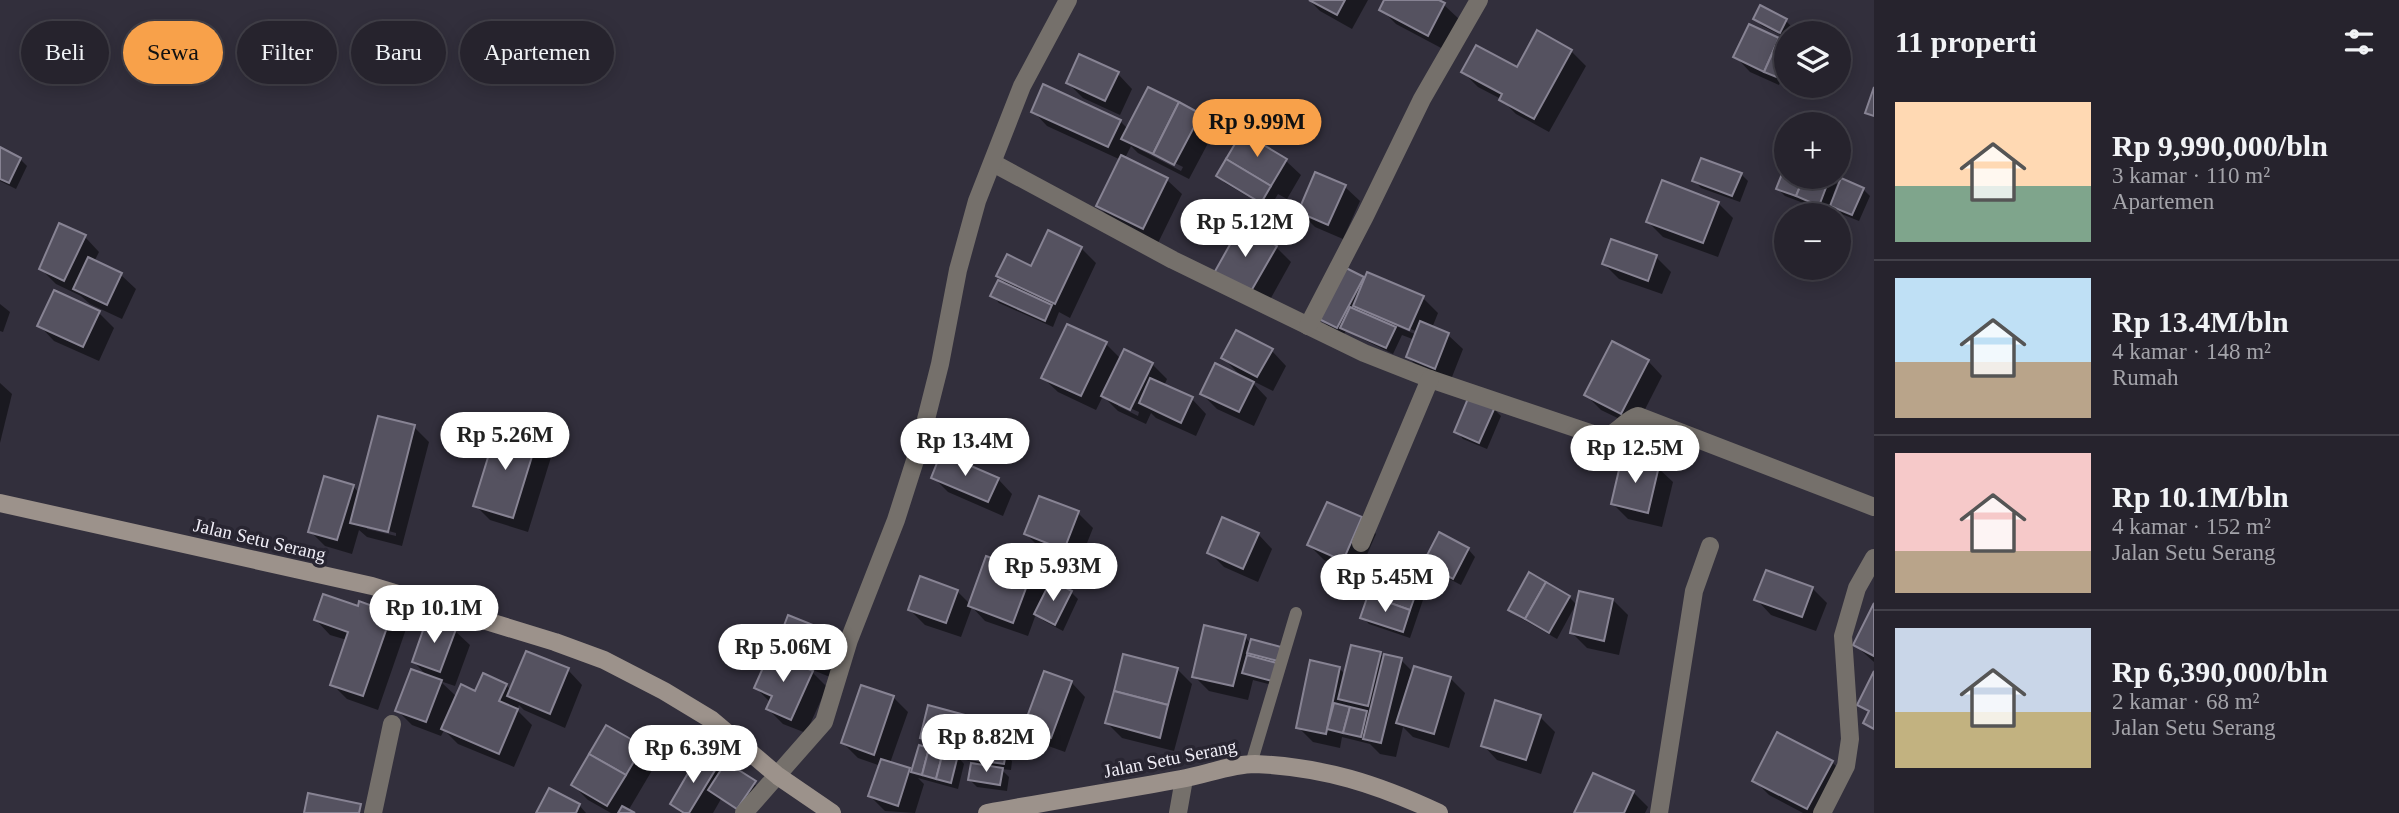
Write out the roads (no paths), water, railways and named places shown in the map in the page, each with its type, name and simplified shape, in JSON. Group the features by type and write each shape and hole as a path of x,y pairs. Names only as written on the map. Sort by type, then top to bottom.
{"street":[{"path":"744,813 824,722 849,640 896,520 918,451 940,364 958,270 977,201 1022,86 1068,0"},
{"path":"1308,326 1422,99 1479,0"},
{"path":"993,163 1173,260 1364,353 1430,379 1600,436 1606,437 1615,433 1629,418 1638,416 1874,507"},
{"path":"1361,543 1430,379"},
{"name":"Jalan Setu Serang","path":"0,503 372,586 555,642 604,660 712,720 778,776 832,813"},
{"path":"1659,813 1694,591 1710,546"},
{"path":"1822,813 1846,766 1850,739 1843,636 1857,589 1874,558"},
{"path":"373,813 392,724"},
{"name":"Jalan Setu Serang","path":"987,813 1184,779 1251,764 1307,768 1354,778 1406,797 1439,813"},
{"path":"1178,813 1184,779"}],"lane":[{"path":"1251,764 1296,613"}]}
